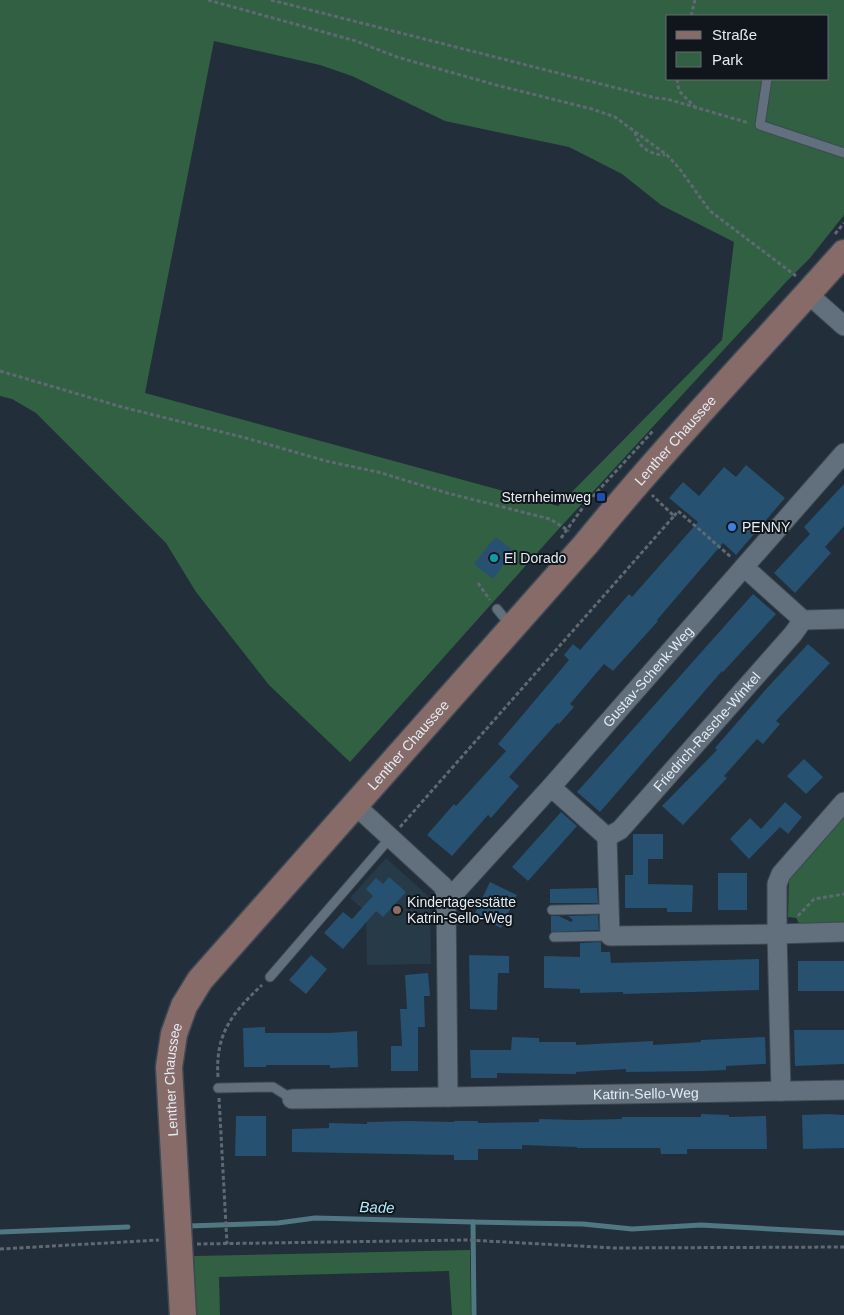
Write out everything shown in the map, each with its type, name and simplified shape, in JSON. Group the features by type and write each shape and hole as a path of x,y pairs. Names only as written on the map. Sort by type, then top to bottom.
{"street":[{"name":"Lenther Chaussee","path":"183,1315 169,1242 169,1067 174,1034 184,1006 200,980 355,805 504,618 586,544 638,480 844,253"},
{"path":"808,294 844,326"},
{"name":"Gustav-Schenk-Weg","path":"446,894 458,889 844,453"},
{"path":"744,567 803,620 844,618"},
{"name":"Friedrich-Rasche-Winkel","path":"607,837 620,830 793,634 803,620"},
{"path":"550,787 607,837 610,936 844,932"},
{"path":"781,1091 777,884 781,874 844,802"},
{"path":"355,805 443,886 446,894 448,1097"},
{"name":"Katrin-Sello-Weg","path":"292,1099 844,1090"}],"lane":[{"path":"767,80 760,124 844,153"},
{"path":"270,977 390,838"},
{"path":"552,910 609,909"},
{"path":"554,937 610,936"},
{"path":"218,1088 273,1087 292,1099"}],"path":[{"path":"208,0 356,41 397,57 496,85 592,108 615,118 667,155 679,168 710,211 797,277 808,294"},
{"path":"271,0 656,98 667,99 746,123 760,124"},
{"path":"691,15 696,0"},
{"path":"677,80 679,91 696,109"},
{"path":"635,132 641,146 648,151 667,155"},
{"path":"0,371 122,407 246,438 326,461 378,472 550,519 586,544"},
{"path":"649,492 674,516"},
{"path":"390,838 678,511 744,567"},
{"path":"478,583 504,618"},
{"path":"796,918 814,900 844,894"},
{"path":"226,1217 227,1244"},
{"path":"0,1249 169,1242 227,1244 468,1240 615,1248 844,1247"}],"shaded area":[{"name":"Kindertagesstätte Katrin-Sello-Weg","path":"386,858 428,896 430,902 431,964 367,965 366,912 350,898"}],"green space":[{"path":"0,0 844,0 844,215 810,258 555,533 350,762 269,685 196,592 166,543 36,413 12,399 0,396","holes":["214,41 320,65 352,76 445,121 569,147 622,174 661,205 734,242 722,340 558,506 145,393"]},
{"path":"844,814 844,924 800,925 796,918 788,917 789,877"},
{"path":"470,1250 471,1315 452,1315 449,1271 219,1277 220,1315 196,1315 194,1256"}],"building":[{"path":"746,465 785,498 736,555 723,543 658,621 613,671 604,664 570,704 574,707 559,724 557,723 509,777 519,786 491,818 488,815 452,856 427,835 454,804 456,806 506,751 498,744 569,660 564,655 573,644 580,650 629,594 632,597 698,522 669,498 683,482 699,496 724,467 736,477"},
{"path":"844,484 844,526 825,547 831,553 795,593 774,573 810,534 804,527"},
{"name":"El Dorado","path":"495,537 514,551 493,579 474,564"},
{"path":"753,594 776,614 722,671 600,812 577,792"},
{"path":"808,644 830,663 776,721 780,724 763,744 757,739 724,776 727,778 683,825 662,806 717,750 715,748"},
{"path":"804,759 823,777 806,794 787,776"},
{"path":"785,802 802,817 788,834 780,827 749,859 730,839 750,818 761,829"},
{"path":"561,812 577,826 528,881 512,867"},
{"path":"633,834 663,834 663,859 648,859 648,884 693,885 692,912 667,912 667,908 625,908 625,875 633,875"},
{"path":"718,873 747,873 747,910 718,910"},
{"path":"389,877 406,892 383,917 376,911 343,949 324,933 343,912 352,919 373,896 366,889 376,878 383,884"},
{"path":"490,882 517,895 501,928 474,915"},
{"path":"597,888 598,903 550,903 550,889"},
{"path":"598,915 599,930 551,932 551,916 559,916 571,922 573,920 568,916"},
{"path":"601,942 601,952 610,952 611,963 759,959 759,990 623,994 623,992 580,993 580,989 544,988 544,956 580,957 580,943"},
{"path":"311,955 327,969 306,994 289,980"},
{"path":"469,955 509,956 509,973 498,973 497,1010 470,1009"},
{"path":"798,961 844,961 844,991 798,991"},
{"path":"428,973 430,996 424,996 425,1027 418,1027 418,1071 391,1071 391,1046 402,1046 400,1009 407,1009 405,975"},
{"path":"265,1027 265,1033 357,1031 358,1067 330,1068 330,1065 266,1065 266,1067 244,1067 243,1028"},
{"path":"794,1030 844,1030 844,1064 795,1066"},
{"path":"512,1037 539,1038 539,1042 576,1042 576,1045 653,1041 653,1045 701,1042 701,1040 765,1037 766,1064 726,1066 726,1070 626,1072 626,1069 576,1072 576,1074 497,1073 497,1078 471,1078 470,1050 511,1050"},
{"path":"701,1114 729,1115 729,1117 766,1116 767,1149 687,1149 687,1154 661,1154 660,1148 577,1148 522,1145 522,1149 478,1149 478,1160 454,1160 454,1155 292,1152 292,1129 329,1128 329,1123 367,1124 367,1122 408,1121 539,1122 539,1119 701,1117"},
{"path":"802,1115 844,1115 844,1148 803,1149"},
{"path":"236,1116 266,1116 266,1156 235,1156"}],"waterway":[{"name":"Bade","path":"188,1226 278,1223 315,1218 473,1222 474,1315"},
{"path":"473,1222 583,1224 632,1229 701,1225 844,1233"},
{"name":"Bade","path":"0,1232 128,1227"}],"place":[{"name":"Sternheimweg","path":"601,497"},
{"name":"PENNY","path":"732,527"},
{"name":"El Dorado","path":"494,558"},
{"name":"Kindertagesstätte Katrin-Sello-Weg","path":"397,910"}]}
